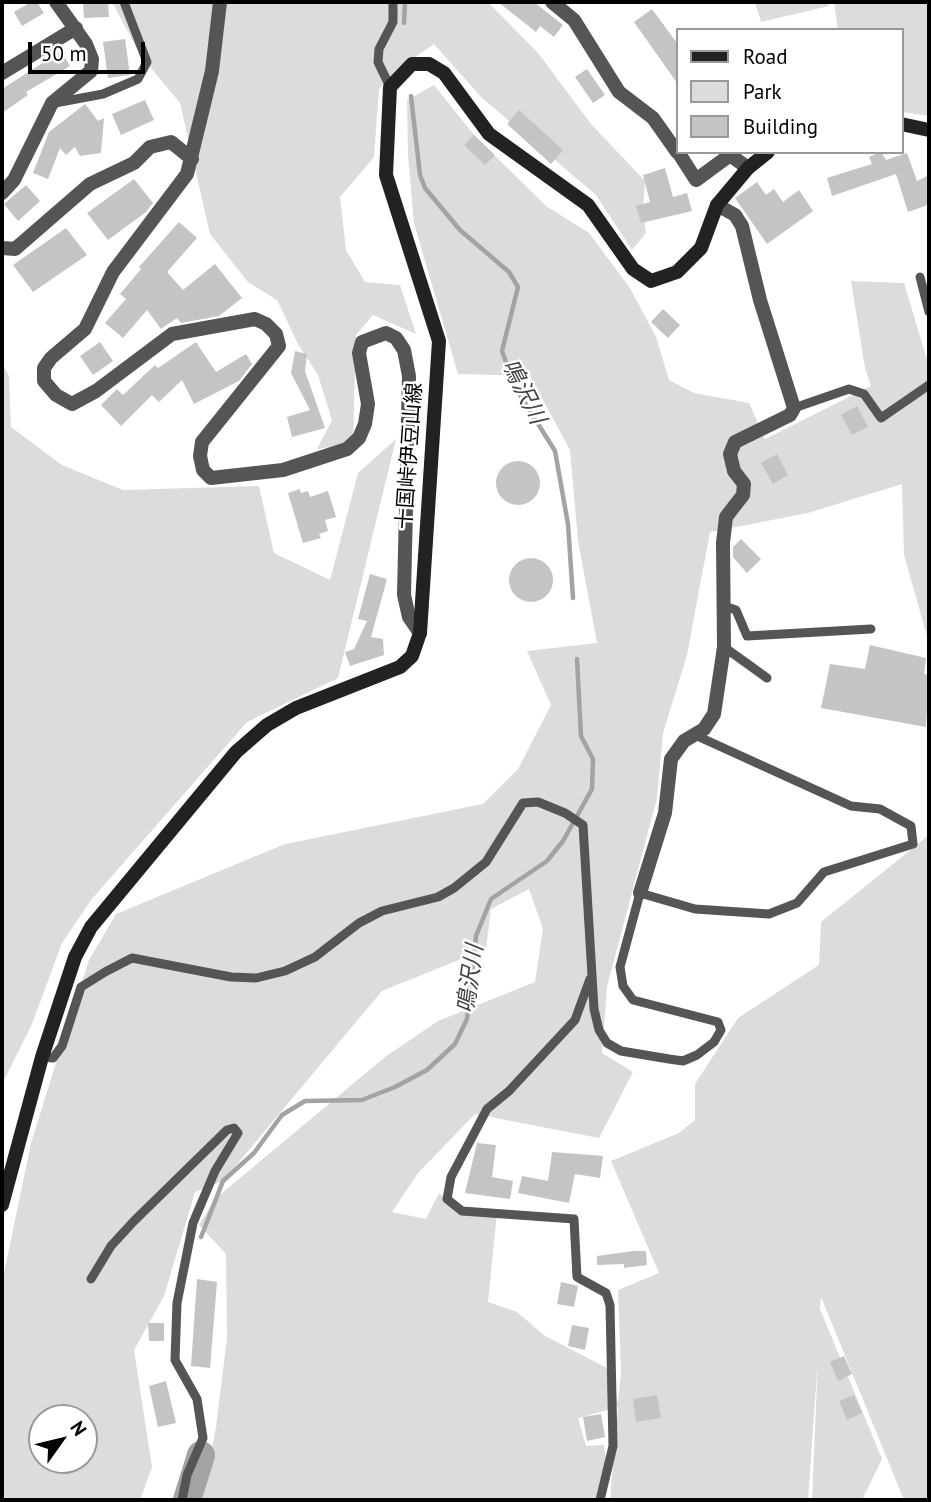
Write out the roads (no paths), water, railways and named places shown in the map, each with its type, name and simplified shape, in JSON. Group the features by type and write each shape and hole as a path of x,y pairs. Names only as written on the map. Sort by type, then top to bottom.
{"main road":[{"path":"390,87 412,64 429,64 444,73 489,134 588,205 633,269 651,281 677,272 701,248 717,205 747,167 765,154"},
{"name":"十国峠伊豆山線","path":"2,1205 43,1057 75,957 91,927 236,752 267,725 296,708 400,667 412,656 420,633 439,341 386,174 390,87"},
{"path":"903,124 929,130"}],"street":[{"path":"2,193 13,180 52,103 91,71 92,59 76,28 56,2"},
{"path":"220,2 212,72 187,174 156,219 113,272 85,329 51,358 44,368 44,381 56,395 72,404 96,391 172,334 255,319 266,324 276,334 279,346 202,442 200,456 203,470 211,478 283,470 347,449 359,438 365,424 368,404 359,353 362,342 386,333 396,338 404,350 409,376 404,595 409,617 420,633"},
{"path":"552,2 574,20 619,92 653,117 676,149"},
{"path":"2,73 76,28"},
{"path":"2,248 15,249 90,184 134,163 150,147 171,142 192,159"},
{"path":"679,154 696,180 730,155 747,167"},
{"path":"640,893 665,813 671,759 684,741 704,729 714,714 724,647 723,542 726,517 743,495 744,484 734,471 730,453 736,442 790,415 794,408 760,300 742,226 735,215 717,205"}],"lane":[{"path":"52,103 103,94 138,79 146,62 124,2"},
{"path":"390,87 378,62 379,49 393,22 393,2"},
{"path":"919,277 929,312"},
{"path":"794,408 849,389 864,394 881,418 929,386"},
{"path":"724,606 736,610 747,636 871,629"},
{"path":"724,647 767,678"},
{"path":"43,1057 53,1058 62,1046 81,987 132,958 231,977 256,978 285,971 315,957 359,923 382,911 438,897 463,882 486,862 523,803 538,802 551,806 583,825 586,838 584,863 591,978 599,1030 607,1043 621,1051 683,1061 697,1055 721,1030 718,1023 632,1000 623,986 620,967 640,893 695,909 769,914 797,903 824,872 913,844 911,826 880,808 850,806 695,735"},
{"path":"591,978 575,1020 509,1091 487,1109 451,1177 447,1199 462,1211 574,1219 577,1277 606,1293 610,1305 613,1446 600,1500"},
{"path":"92,1279 111,1246 134,1221 227,1130 234,1128 238,1133 215,1171 193,1223 177,1303 175,1360 197,1399 203,1438 187,1475 182,1500"}],"waterway":[{"name":"鳴沢川","path":"404,23 405,2"},
{"name":"鳴沢川","path":"411,96 420,175 425,188 460,230 509,272 518,287 502,351 515,387 555,451 568,524 573,598"},
{"name":"鳴沢川","path":"201,1237 223,1181 254,1153 282,1115 305,1101 362,1100 395,1087 427,1070 455,1044 467,1019 476,936 491,899 547,861 563,841 592,789 593,759 581,736 577,659"},
{"name":"鳴沢川","path":"187,1500 201,1455"}]}
